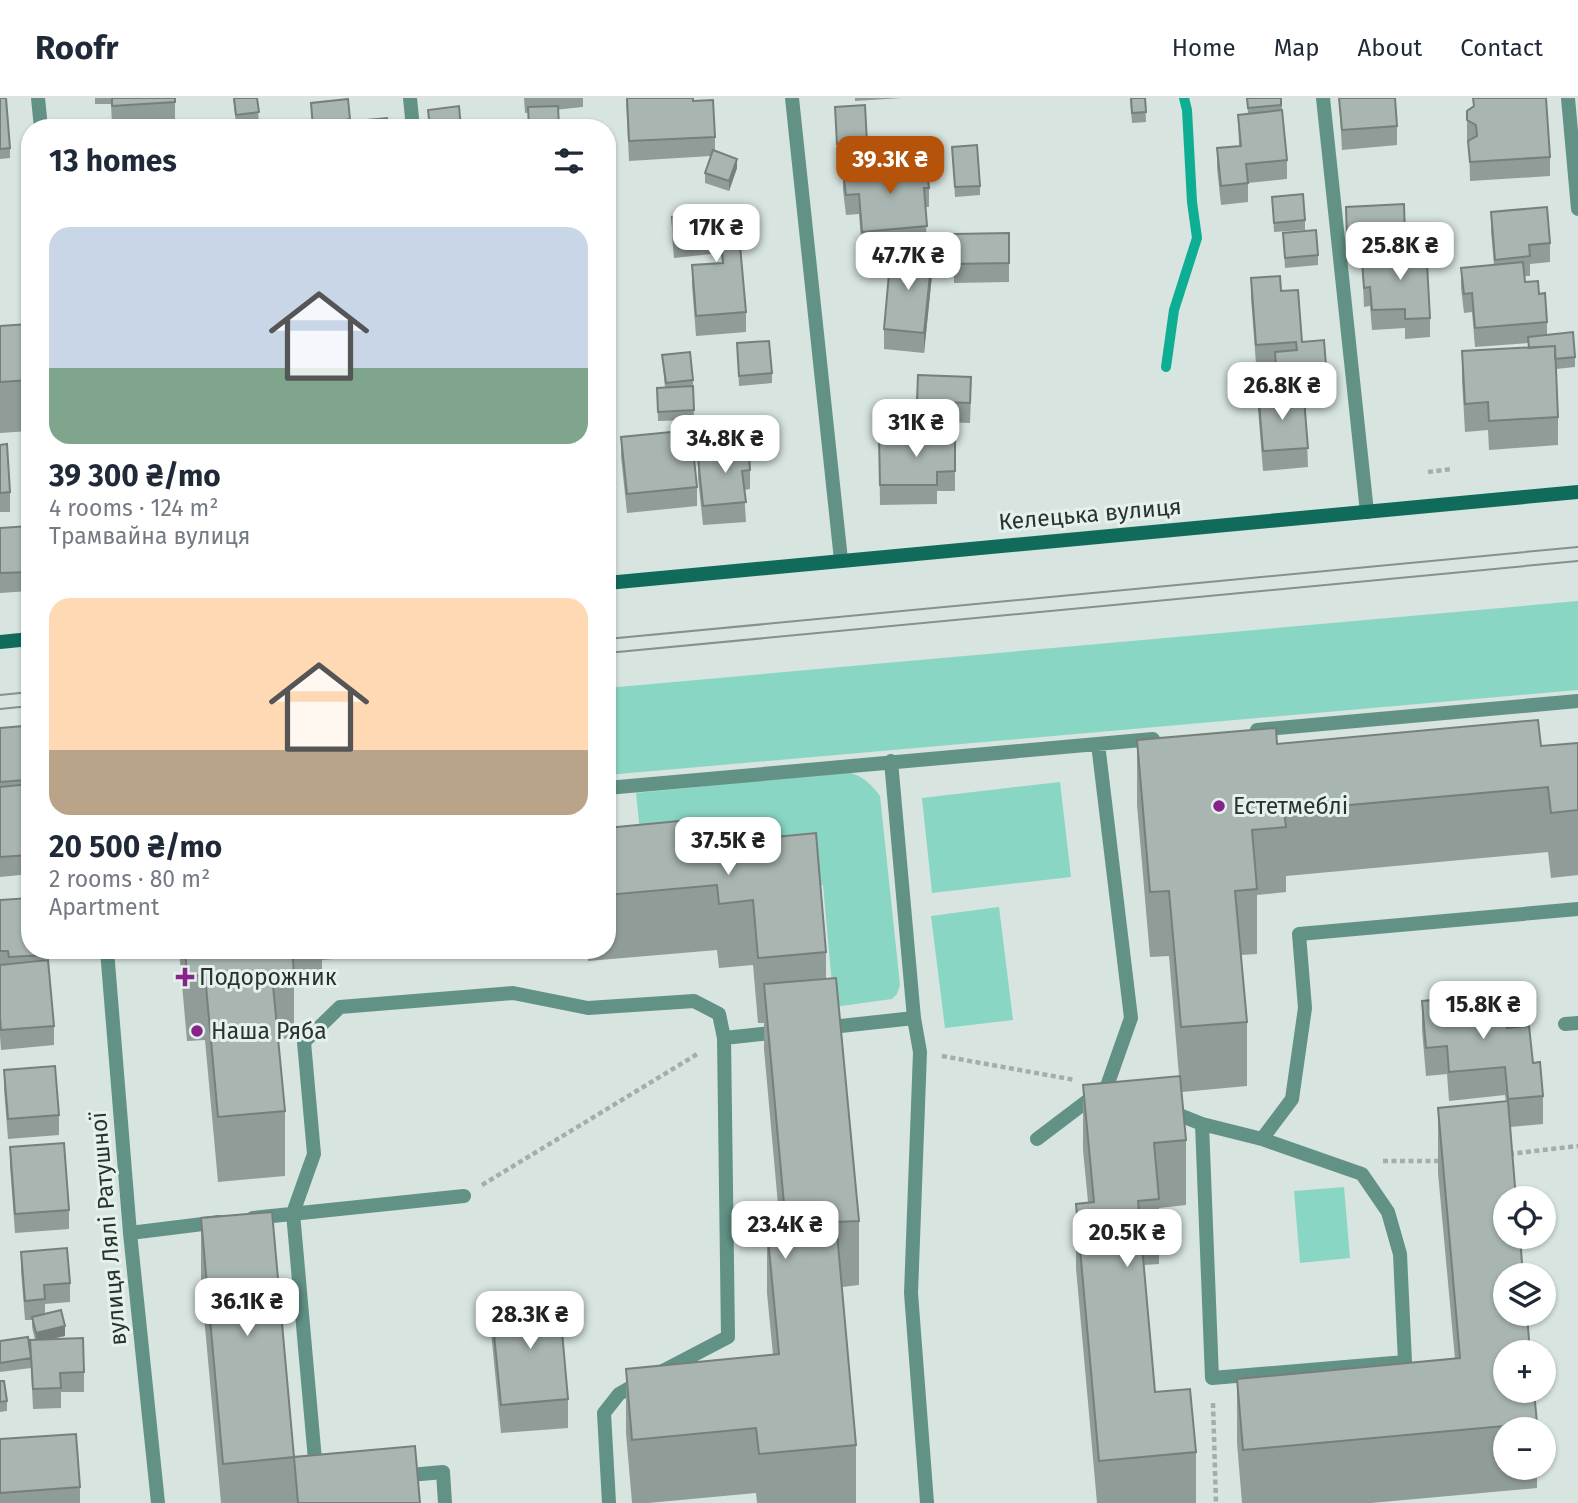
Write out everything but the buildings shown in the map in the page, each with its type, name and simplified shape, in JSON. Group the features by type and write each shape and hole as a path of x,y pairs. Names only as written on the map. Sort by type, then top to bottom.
{"main road":[{"name":"Келецька вулиця","path":"616,582 1578,492"},
{"path":"0,642 21,640"}],"street":[{"path":"38,98 40,119"},
{"path":"410,98 412,119"},
{"path":"792,98 841,560"},
{"path":"1323,98 1367,512"},
{"path":"1568,98 1578,209"},
{"path":"1249,731 1578,701"},
{"path":"616,787 1167,738"},
{"path":"1037,1139 1113,1088 1131,1018 1098,744"},
{"path":"891,761 914,1018 920,1052 911,1293 927,1503"},
{"path":"1262,1139 1292,1099 1305,1008 1299,934 1578,909"},
{"name":"вулиця Лялі Ратушної","path":"108,959 130,1233 158,1503"},
{"path":"318,1484 293,1213 314,1154 304,1042 340,1007 513,993 588,1008 694,1001 719,1014 724,1038 728,1337 619,1394 604,1413 609,1503"},
{"path":"724,1038 914,1018"},
{"path":"1154,1105 1202,1124 1262,1139 1362,1174 1388,1212 1400,1254 1405,1362 1212,1378 1202,1124"},
{"path":"130,1233 464,1196"},
{"path":"387,1477 443,1472 445,1503"}],"path":[{"path":"1428,472 1452,469"},
{"path":"464,1196 724,1038"},
{"path":"920,1052 1113,1088"},
{"path":"1498,1155 1578,1146"},
{"path":"1362,1174 1379,1161 1445,1161"},
{"path":"1212,1378 1216,1503"}],"green space":[{"path":"1578,601 1578,690 616,774 616,687"},
{"path":"848,772 866,781 880,796 900,985 892,999 834,1007 823,885 726,893 642,852 636,793"},
{"path":"1060,782 1071,877 932,893 922,798"},
{"path":"999,907 1013,1020 945,1028 931,916"},
{"path":"1344,1187 1350,1258 1300,1263 1294,1191"}],"waterway":[{"path":"1166,367 1174,310 1197,238 1184,98"}],"tram line":[{"path":"616,638 1578,547"},
{"path":"616,652 1578,561"},
{"path":"0,695 21,693"},
{"path":"0,709 21,707"}],"place":[{"name":"Естетмеблі","path":"1219,806"},
{"name":"Подорожник","path":"185,977"},
{"name":"Наша Ряба","path":"197,1031"}]}
